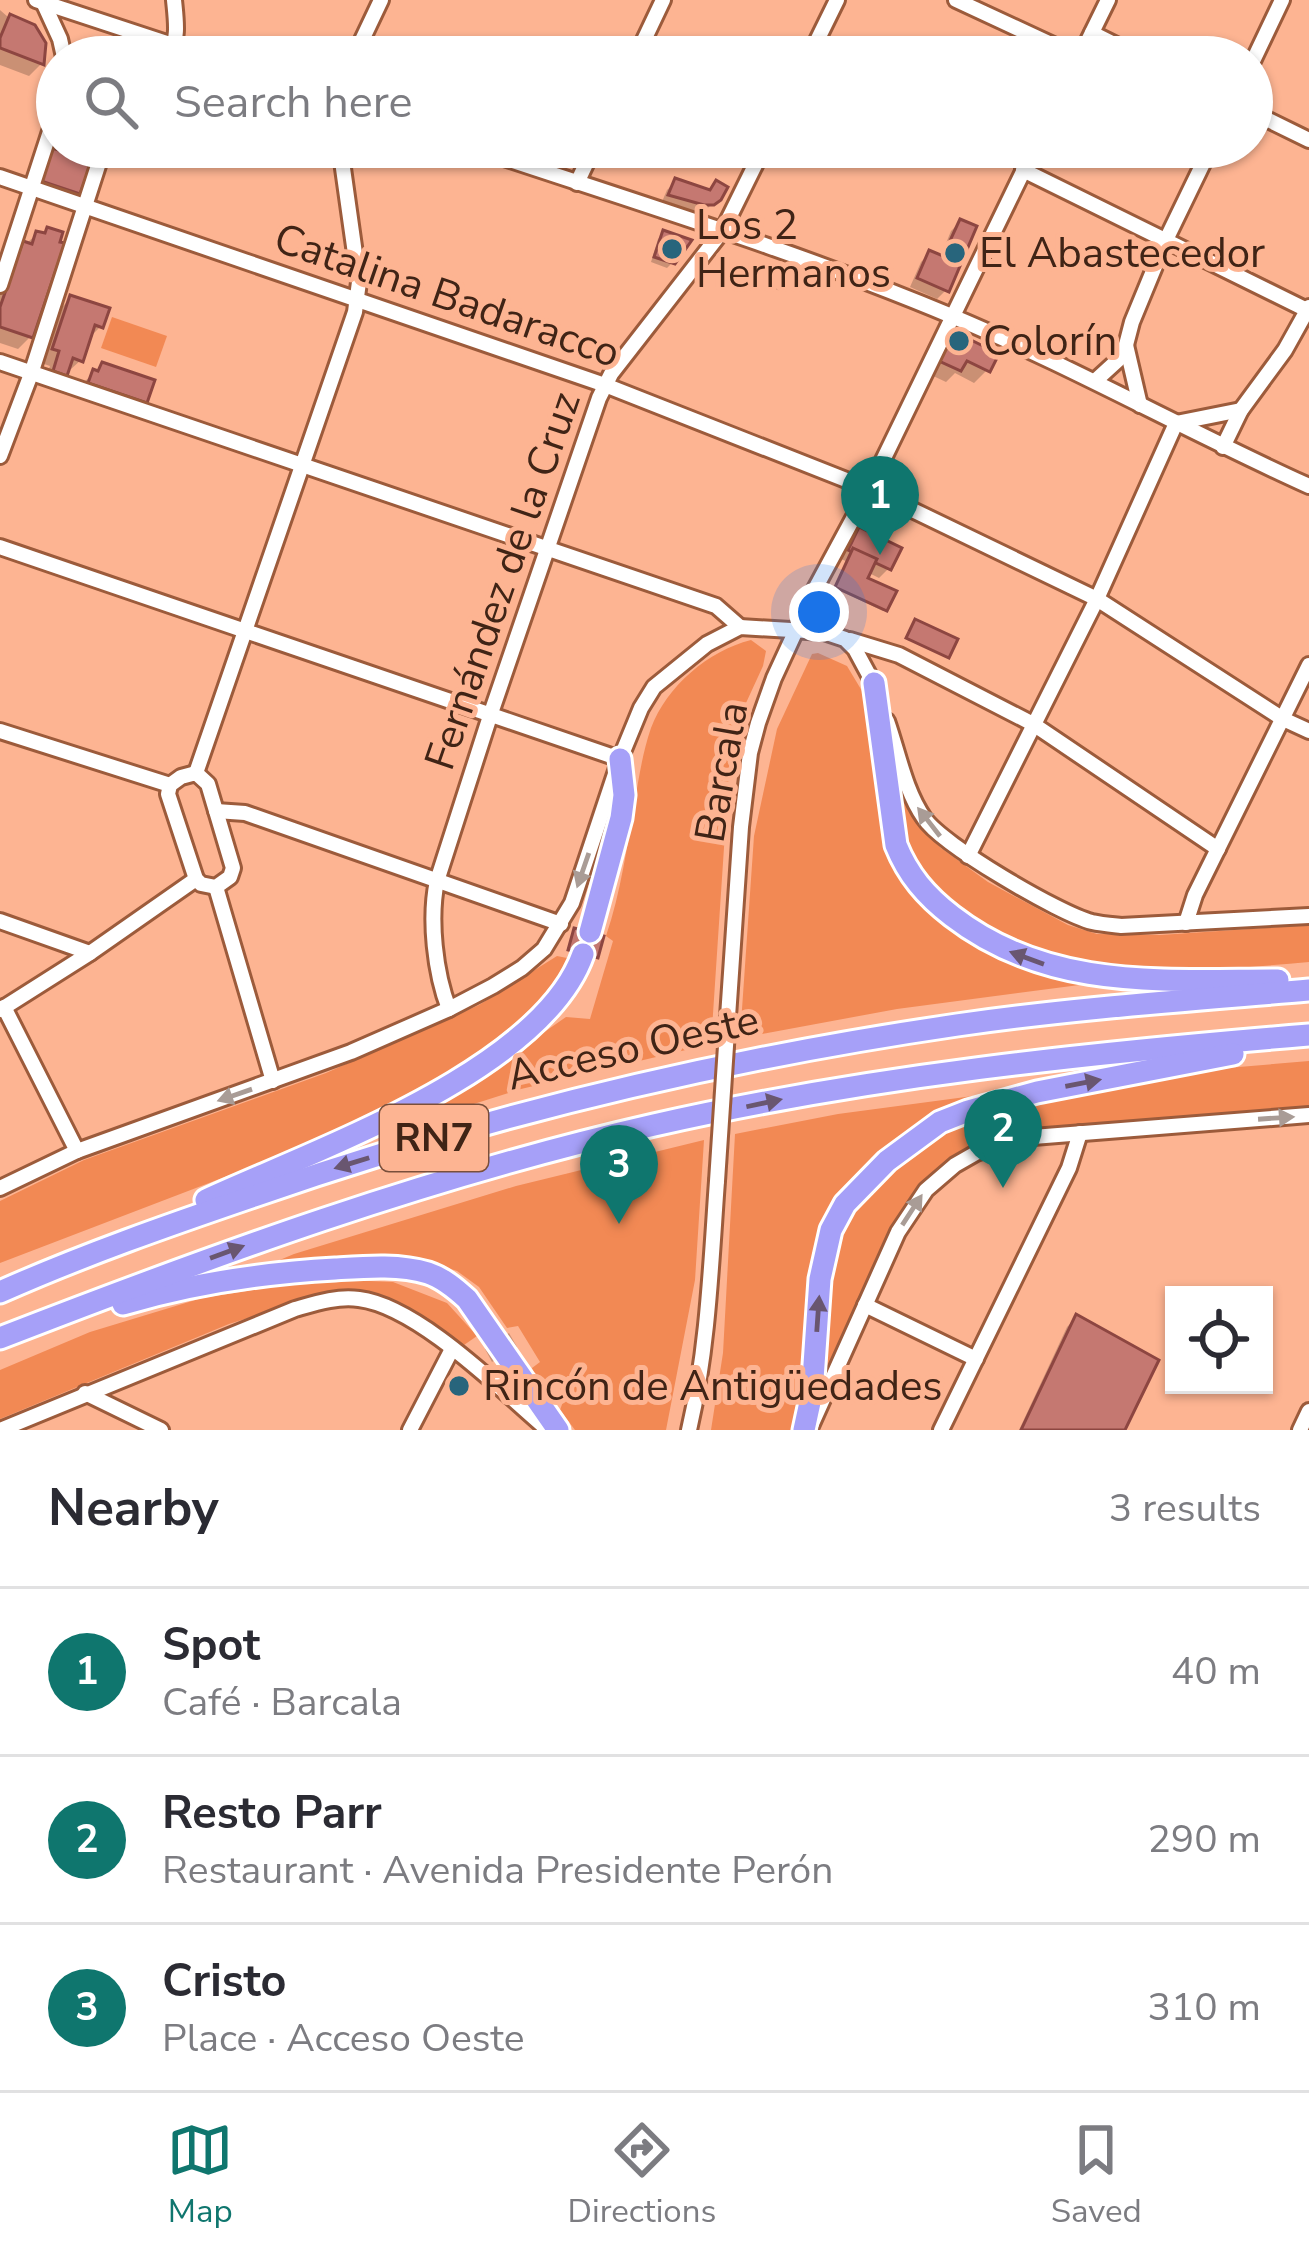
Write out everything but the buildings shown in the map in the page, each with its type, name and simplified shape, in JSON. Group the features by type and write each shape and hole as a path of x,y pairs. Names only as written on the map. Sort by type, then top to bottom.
{"highway":[{"path":"874,683 896,845 922,890 960,922 1021,957 1094,975 1309,980"},
{"path":"46,1271 419,1104 520,1034 563,992 577,971 621,818 620,759"},
{"name":"Acceso Oeste","path":"0,1292 46,1271 341,1166 598,1092 792,1052 957,1025 1309,990"},
{"path":"807,1430 820,1280 831,1230 844,1204 904,1146 940,1122 1037,1092 1309,1038"},
{"name":"Acceso Oeste","path":"0,1339 279,1234 461,1176 654,1125 929,1074 1167,1047 1309,1038"},
{"path":"0,1339 220,1280 368,1267 425,1272 466,1299 558,1430"}],"street":[{"path":"174,0 176,36"},
{"path":"364,36 381,0"},
{"path":"647,36 664,0"},
{"path":"819,36 837,0"},
{"path":"956,0 1034,36"},
{"path":"1090,36 1108,0"},
{"path":"1265,36 1282,0"},
{"path":"39,1 132,36"},
{"path":"39,1 58,36"},
{"path":"1092,33 1098,36"},
{"path":"1273,122 1309,140"},
{"path":"0,285 38,168"},
{"path":"0,456 97,168"},
{"path":"196,773 358,298 343,168"},
{"path":"533,168 723,230 952,316 1309,486"},
{"path":"577,183 584,168"},
{"name":"Fernández de la Cruz","path":"449,1009 438,970 437,881 490,713 605,385 723,230 754,168"},
{"path":"1095,381 1118,360 1126,345 1165,242 1201,168"},
{"path":"1023,170 1308,309 1285,350 1240,410 1223,447"},
{"name":"Barcala","path":"689,1430 707,1306 750,753 774,678 1023,170"},
{"name":"Catalina Badaracco","path":"0,177 605,385 868,489 1097,599 1309,731"},
{"path":"1126,345 1140,405"},
{"path":"0,362 716,606 740,627"},
{"path":"1176,424 1240,410"},
{"path":"968,856 1097,599 1176,424"},
{"path":"0,547 620,759"},
{"path":"0,1188 77,1151 351,1052 449,1009 522,968 544,949 572,903 620,759 654,687 707,644 740,627 824,632 899,655 1034,724 1218,849"},
{"path":"845,638 874,683 915,804 940,837 968,856 1092,922 1121,926 1309,916"},
{"path":"1186,923 1195,895 1309,665"},
{"path":"0,731 170,784 196,773"},
{"path":"170,784 168,794 196,879 216,887 230,877 233,868 208,784 196,773"},
{"path":"216,811 245,813 561,924"},
{"path":"77,1151 2,1008 196,879"},
{"path":"216,887 273,1082"},
{"path":"0,921 90,953"},
{"path":"807,1430 825,1400 898,1232 926,1190 976,1153 1034,1137 1309,1115"},
{"path":"941,1430 1069,1168 1080,1133"},
{"path":"1,1430 296,1309 345,1298 376,1303 417,1324 548,1430"},
{"path":"866,1306 976,1359"},
{"path":"410,1430 452,1348"},
{"path":"85,1393 161,1430"},
{"path":"1300,1430 1309,1411"}],"shaded area":[{"path":"112,317 167,336 156,367 101,348"},
{"path":"751,640 766,651 740,716 730,757 711,1044 521,1089 376,1135 468,1085 566,1017 590,1019 613,941 606,936 651,728 667,698 691,672 719,652"},
{"path":"812,654 847,666 868,701 909,887 1087,984 897,1009 740,1038 754,836 777,729"},
{"path":"892,760 919,827 941,848 988,882 1068,925 1097,934 1160,935 1309,925 1309,962 1196,970 1118,968 1080,963 1009,941 946,898 917,868 900,823"},
{"path":"557,956 567,958 550,992 462,1069 345,1131 0,1263 0,1201 84,1160 326,1073 479,1005"},
{"path":"1309,1061 1309,1108 1041,1130 970,1150 937,1172 908,1204 828,1377 825,1373 831,1272 842,1225 866,1193 947,1131 1098,1088 1191,1071"},
{"path":"1041,1087 990,1101 846,1197 811,1330 796,1430 711,1430 723,1353 735,1134 838,1114"},
{"path":"704,1140 695,1280 666,1430 575,1430 560,1410 565,1396 554,1379 548,1381 533,1372 540,1362 518,1326 507,1328 479,1287 457,1271 426,1261 275,1268 270,1264 516,1186"},
{"path":"323,1279 393,1282 447,1303 477,1336 464,1345 410,1308 362,1292 325,1294 229,1324 0,1419 0,1370 90,1332 202,1298"}],"place":[{"name":"Los 2 Hermanos","path":"672,249"},
{"name":"El Abastecedor","path":"955,253"},
{"name":"Colorín","path":"959,341"},
{"name":"Spot","path":"880,555"},
{"name":"Resto Parr","path":"1003,1188"},
{"name":"Cristo","path":"619,1224"},
{"name":"Rincón de Antigüedades","path":"459,1386"}]}
